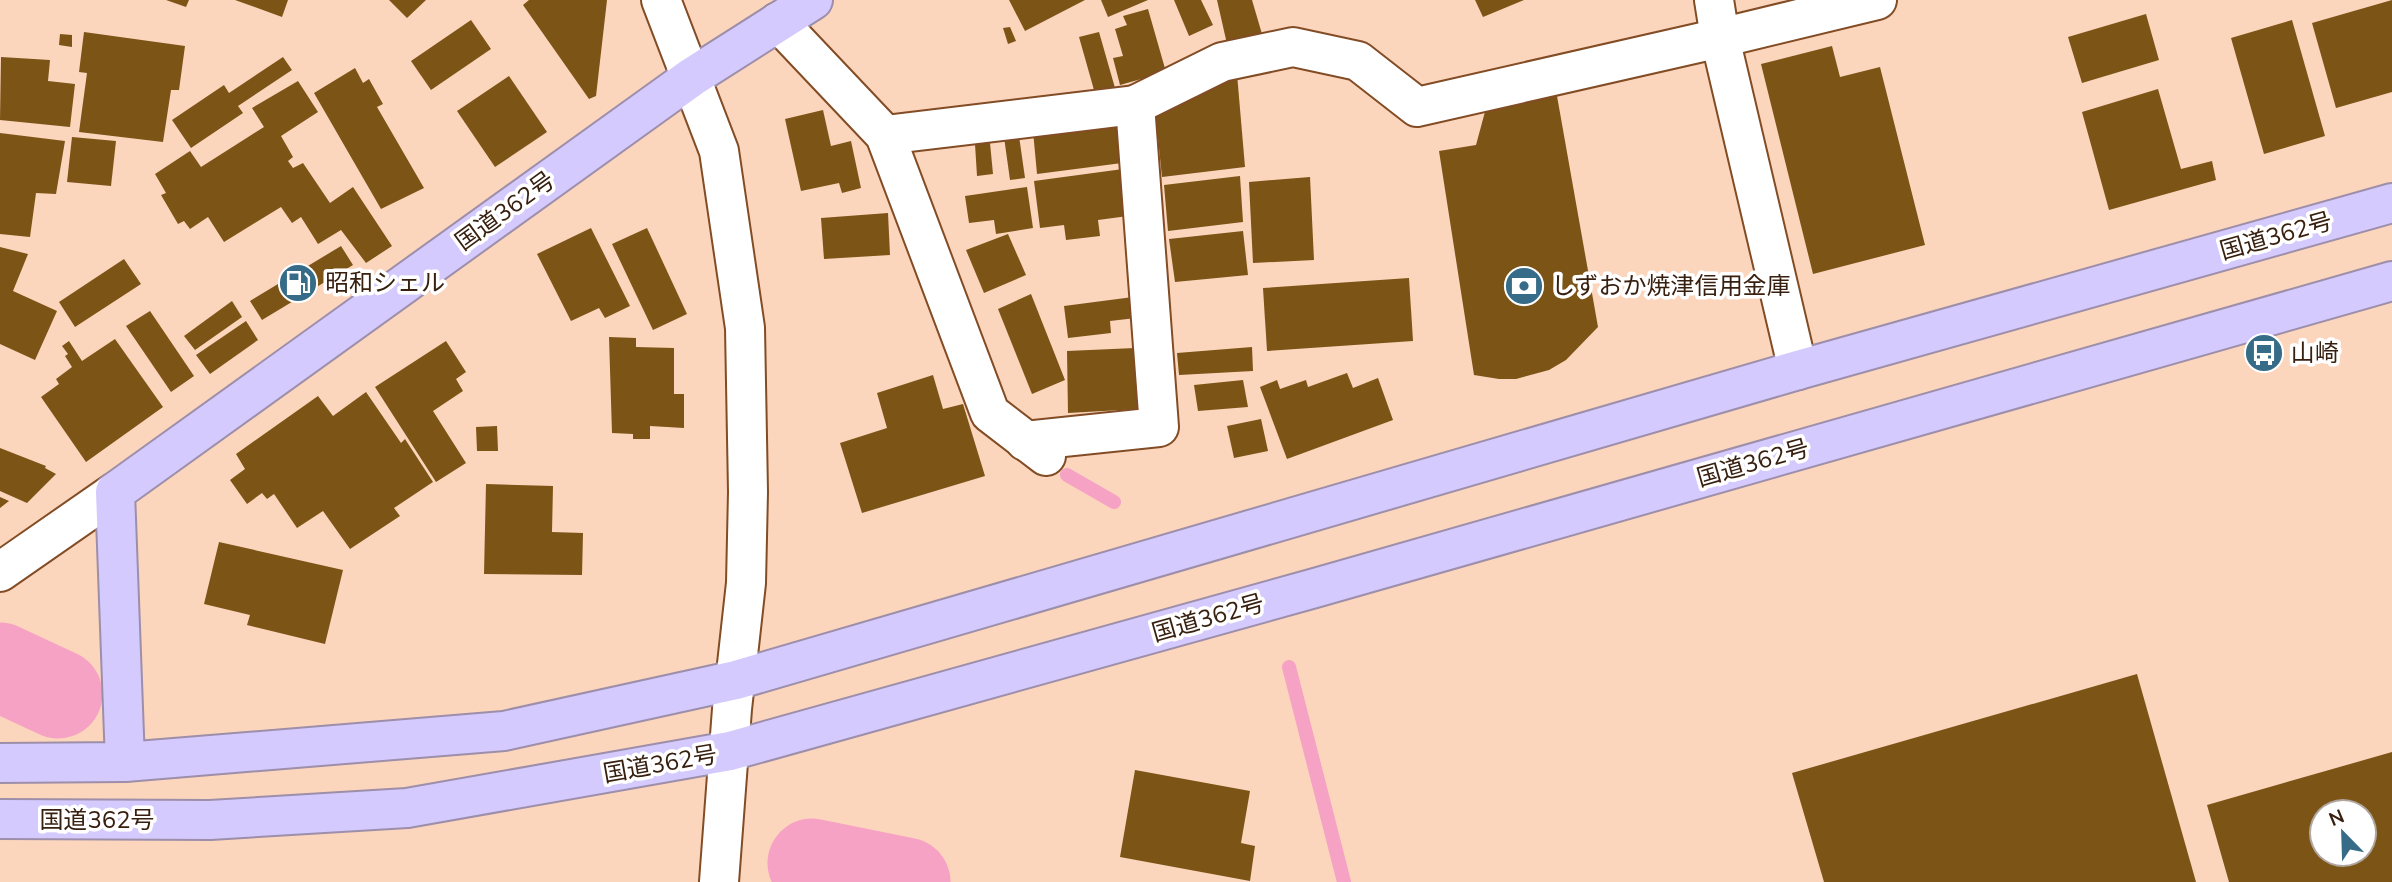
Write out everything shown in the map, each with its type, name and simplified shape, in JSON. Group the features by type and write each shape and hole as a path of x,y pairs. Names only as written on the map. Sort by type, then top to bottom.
{"highway":[{"name":"国道362号","path":"115,492 692,77 813,0"},
{"name":"国道362号","path":"0,763 125,762 504,731 736,680 1798,370 2392,203"},
{"name":"国道362号","path":"0,819 210,820 407,808 730,751 2392,281"},
{"path":"115,492 125,762"}],"street":[{"path":"661,0 719,151 745,328 748,492 746,583 719,882"},
{"path":"1714,0 1720,38 1798,370"},
{"path":"884,135 1135,105 1222,62 1293,47 1357,61 1417,107 1877,0"},
{"path":"778,22 884,135 990,413 1037,449 1159,427 1135,105"},
{"path":"0,572 115,492"}],"building":[{"path":"166,0 189,0 186,7"},
{"path":"235,0 288,0 282,17"},
{"path":"389,0 426,0 407,18"},
{"path":"529,0 607,0 596,96 589,99 523,5"},
{"path":"1009,0 1085,0 1025,31"},
{"path":"1101,0 1148,0 1108,17"},
{"path":"1174,0 1201,0 1213,25 1189,36"},
{"path":"1217,0 1252,0 1262,34 1227,44"},
{"path":"1475,0 1524,0 1483,17"},
{"path":"2392,0 2392,92 2336,108 2312,23"},
{"path":"1148,9 1166,72 1120,85 1113,58 1123,56 1115,29 1127,25 1123,16"},
{"path":"2146,14 2159,60 2082,83 2068,37"},
{"path":"471,20 491,49 431,90 411,61"},
{"path":"2292,20 2325,136 2264,154 2231,38"},
{"path":"1010,27 1016,41 1008,44 1003,28"},
{"path":"84,32 185,46 179,90 171,90 163,142 79,132 87,73 79,72"},
{"path":"1099,32 1115,88 1094,90 1079,37"},
{"path":"60,34 72,35 72,47 59,45"},
{"path":"1832,46 1840,77 1880,67 1925,245 1813,274 1761,64"},
{"path":"1,57 50,60 48,81 75,84 70,127 0,120"},
{"path":"283,57 292,70 238,106 243,113 191,148 172,120 224,85 229,93"},
{"path":"355,68 363,83 369,79 383,104 377,107 424,188 381,209 314,93"},
{"path":"1237,74 1245,167 1162,177 1155,109"},
{"path":"509,76 547,132 495,167 457,111"},
{"path":"298,81 318,112 281,136 293,157 288,161 293,168 303,163 330,203 353,187 392,246 366,263 341,230 318,244 301,217 292,223 281,207 224,242 208,217 190,229 184,221 178,224 161,195 166,193 155,174 190,151 201,167 264,127 252,108"},
{"path":"2158,89 2181,169 2212,161 2216,180 2109,210 2082,112"},
{"path":"1557,96 1598,327 1566,360 1549,370 1516,379 1474,375 1439,151 1476,145 1486,108"},
{"path":"823,110 831,146 851,141 861,188 842,193 839,183 801,191 785,119"},
{"path":"1112,119 1120,127 1122,163 1037,174 1033,131"},
{"path":"0,133 65,141 56,194 36,193 30,237 0,234"},
{"path":"1019,136 1025,178 1010,180 1004,137"},
{"path":"72,137 116,141 111,186 67,182"},
{"path":"990,143 993,174 977,176 975,144"},
{"path":"1123,169 1128,216 1098,220 1100,236 1066,240 1064,225 1040,228 1034,181"},
{"path":"1240,176 1243,222 1168,231 1164,185"},
{"path":"1310,177 1314,260 1253,263 1249,182"},
{"path":"1027,187 1033,228 996,234 994,220 969,223 965,196"},
{"path":"888,213 890,255 824,259 821,218"},
{"path":"591,228 630,306 605,318 599,308 571,321 537,254"},
{"path":"647,228 687,314 653,330 612,244"},
{"path":"1243,231 1248,275 1175,282 1169,239"},
{"path":"1008,234 1026,275 984,293 966,250"},
{"path":"341,246 353,265 262,320 250,301"},
{"path":"0,247 28,254 13,291 57,311 35,360 0,344"},
{"path":"124,259 141,284 75,327 59,302"},
{"path":"1409,278 1413,341 1267,351 1263,288"},
{"path":"1031,294 1065,380 1032,394 998,309"},
{"path":"1133,297 1136,318 1110,321 1111,333 1068,338 1064,306"},
{"path":"232,301 242,317 195,350 184,336"},
{"path":"150,311 194,376 171,392 126,326"},
{"path":"246,321 258,340 210,374 196,355"},
{"path":"609,337 636,338 636,347 674,348 674,394 684,394 684,428 650,426 650,439 633,439 633,434 612,433"},
{"path":"115,339 163,407 86,462 41,397 59,384 56,379 72,367 62,346 69,341 82,361"},
{"path":"446,341 466,372 456,379 463,391 433,411 466,463 436,482 375,387"},
{"path":"1252,347 1253,371 1179,375 1177,353"},
{"path":"1135,348 1139,409 1068,413 1067,351"},
{"path":"1347,373 1353,388 1378,378 1393,420 1287,459 1260,387 1277,380 1280,389 1306,380 1308,387"},
{"path":"933,375 943,409 963,404 985,476 862,513 840,443 887,428 877,393"},
{"path":"1243,380 1248,407 1198,411 1194,385"},
{"path":"366,392 401,443 405,439 433,482 394,508 400,516 350,549 323,511 297,528 274,494 267,499 262,493 247,504 230,480 245,469 236,454 318,396 333,416"},
{"path":"1261,419 1268,451 1234,458 1227,426"},
{"path":"497,426 498,451 477,451 476,427"},
{"path":"0,448 46,466 45,468 56,474 27,503 0,491"},
{"path":"486,484 553,486 552,532 583,533 582,575 484,574"},
{"path":"0,497 9,501 0,508"},
{"path":"219,542 343,570 325,644 247,625 250,615 204,604"},
{"path":"2137,674 2196,882 1824,882 1792,773"},
{"path":"2392,752 2392,882 2229,882 2207,805"},
{"path":"1135,770 1250,791 1241,843 1255,846 1250,881 1120,857"}],"waterway":[{"path":"1067,475 1114,502"},
{"path":"0,667 58,694"},
{"path":"1289,667 1344,882"},
{"path":"812,863 906,882"}],"place":[{"name":"昭和シェル","path":"298,283"},
{"name":"しずおか焼津信用金庫","path":"1524,286"},
{"name":"山崎","path":"2264,353"}]}
